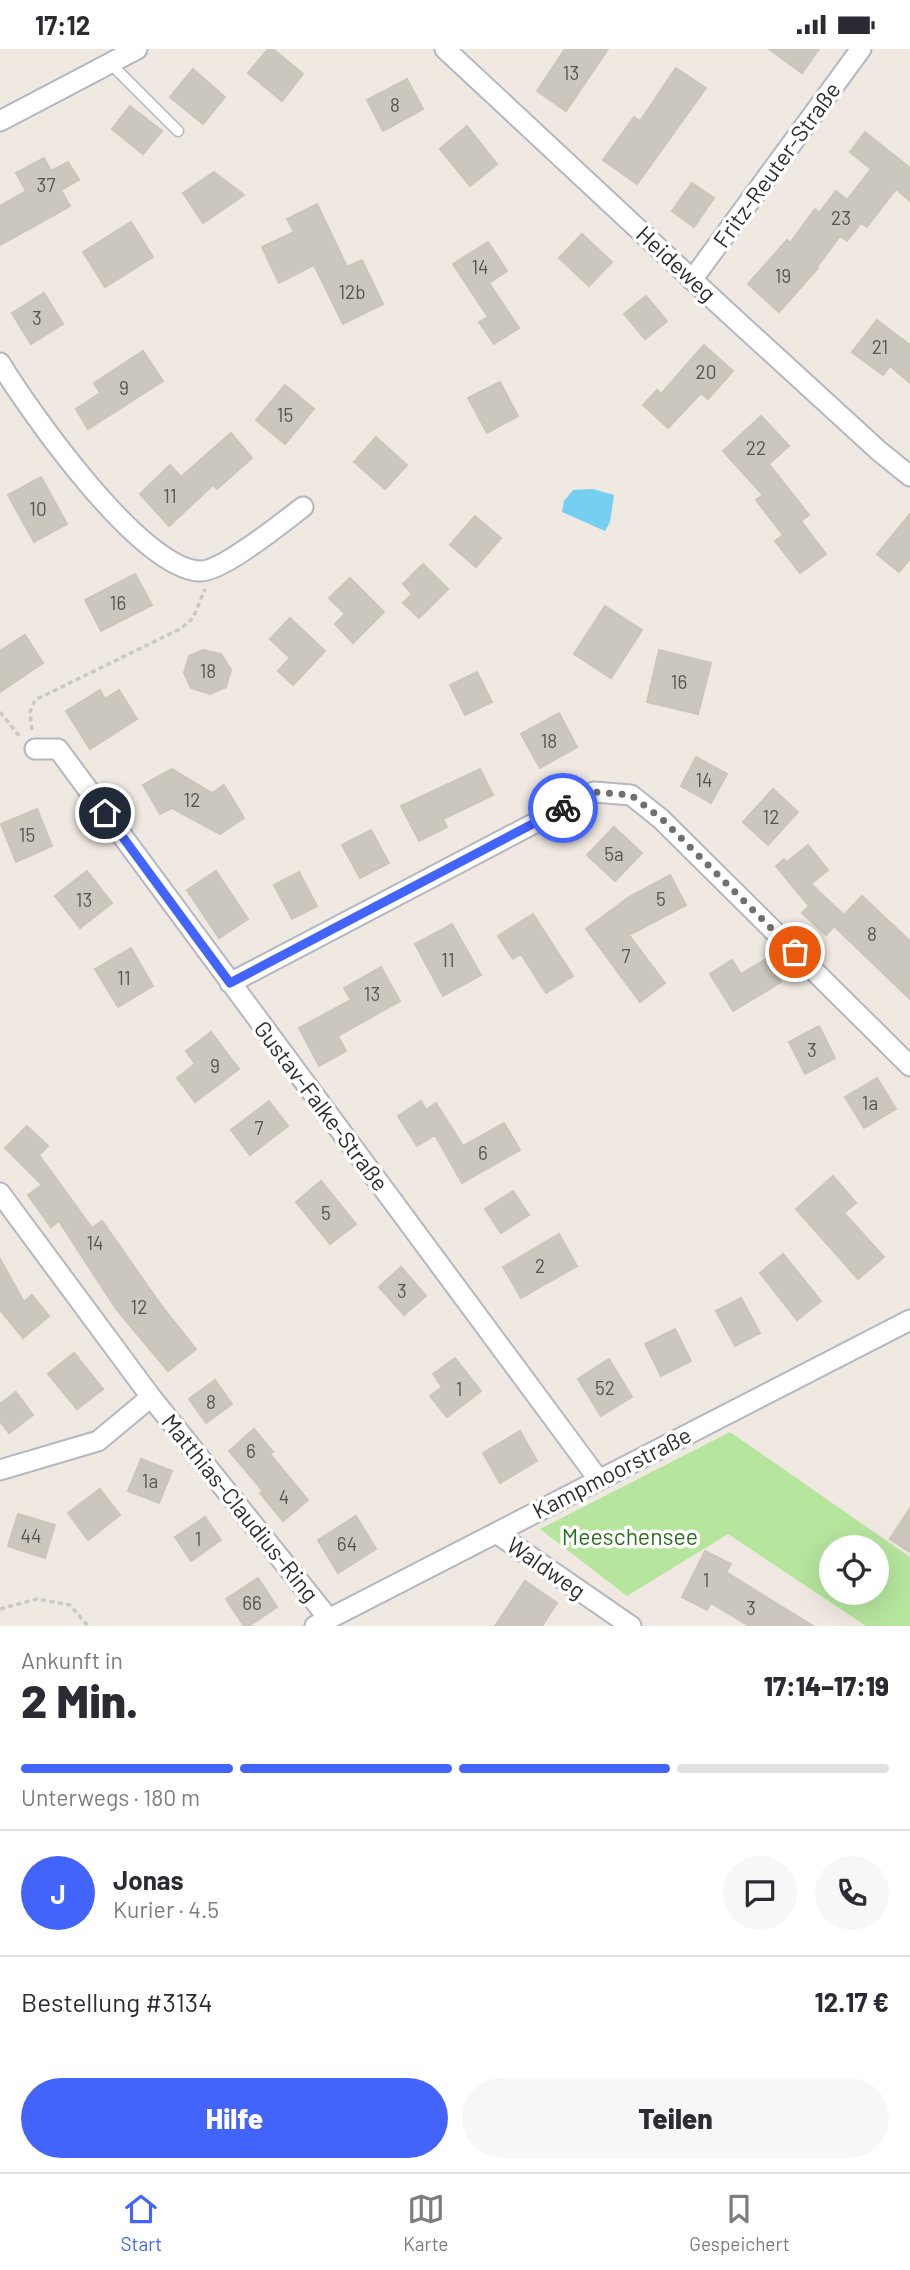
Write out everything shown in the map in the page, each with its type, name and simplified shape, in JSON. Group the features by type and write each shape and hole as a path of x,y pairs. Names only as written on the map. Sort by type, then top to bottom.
{"street":[{"path":"0,121 136,49"},
{"name":"Heideweg","path":"445,49 692,280 879,451 910,476"},
{"name":"Fritz-Reuter-Straße","path":"692,280 861,49"},
{"path":"0,363 65,456 118,518 152,548 181,568 202,572 242,553 303,507"},
{"name":"Gustav-Falke-Straße","path":"35,749 58,749 599,1480"},
{"path":"230,983 594,792 631,795 662,819 910,1066"},
{"name":"Matthias-Claudius-Ring","path":"0,1193 150,1397 322,1622"},
{"name":"Kampmoorstraße","path":"322,1622 910,1320"},
{"name":"Matthias-Claudius-Ring","path":"0,1470 99,1441 150,1397"},
{"name":"Waldweg","path":"496,1533 631,1626"}],"lane":[{"path":"110,63 178,131"}],"path":[{"path":"35,749 30,712 35,700 180,629 193,618 201,602 205,586 202,572"},
{"path":"0,712 16,733 35,749"},
{"path":"0,1609 37,1599 70,1605 88,1626"}],"green space":[{"name":"Meeschensee","path":"730,1432 878,1535 819,1535 819,1595 728,1534 627,1596 540,1529"},
{"name":"Meeschensee","path":"889,1542 910,1557 910,1626 866,1626 834,1605 889,1605"}],"water":[{"path":"593,489 614,495 610,522 605,531 562,512 564,501 573,490"}],"building":[{"path":"268,49 273,49 303,74 282,101 248,73"},
{"path":"565,49 608,49 566,111 537,91"},
{"path":"769,49 819,49 802,73"},
{"path":"676,68 706,88 637,184 603,160 634,117 640,121"},
{"path":"193,69 225,97 203,124 170,97"},
{"path":"407,79 423,109 383,131 367,100"},
{"path":"130,106 162,131 143,154 112,129"},
{"path":"467,126 497,164 470,186 440,149"},
{"path":"865,132 910,168 910,201 896,189 867,227 861,223 847,241 840,236 818,268 779,312 748,284 787,240 790,243 815,209 819,213 836,191 847,200 871,169 850,152"},
{"path":"44,158 51,171 68,162 79,180 61,190 70,206 0,245 0,206 26,191 16,173"},
{"path":"214,172 244,195 203,223 183,193"},
{"path":"692,183 714,198 694,227 672,211"},
{"path":"317,204 347,267 362,260 383,304 343,324 314,265 279,283 262,247 294,232 287,219"},
{"path":"131,222 153,257 105,287 83,252"},
{"path":"582,234 612,262 589,286 559,258"},
{"path":"488,242 507,271 489,283 519,328 494,344 479,322 488,317 453,264"},
{"path":"44,293 63,324 31,344 12,313"},
{"path":"646,296 667,321 645,339 624,314"},
{"path":"877,320 910,345 910,383 890,366 883,375 852,352"},
{"path":"704,345 733,371 708,399 701,393 668,428 643,405 657,390 661,394"},
{"path":"143,351 163,381 88,429 76,409 100,393 94,383"},
{"path":"500,382 518,416 487,433 468,398"},
{"path":"285,385 314,409 285,444 256,420"},
{"path":"761,416 789,446 769,464 809,515 801,521 826,554 800,573 775,541 783,535 756,500 763,495 723,451"},
{"path":"231,433 252,458 217,489 213,485 169,526 140,494 170,465 181,477"},
{"path":"376,437 407,465 385,489 354,462"},
{"path":"41,477 67,524 34,542 8,495"},
{"path":"910,514 910,559 899,572 877,554"},
{"path":"475,516 501,538 476,567 450,545"},
{"path":"423,564 448,589 419,618 403,603 412,594 403,584"},
{"path":"135,574 152,605 101,631 85,600"},
{"path":"350,578 384,612 353,643 335,624 345,614 329,598"},
{"path":"605,606 642,630 611,678 574,654"},
{"path":"290,618 325,651 293,685 278,671 290,658 270,639"},
{"path":"25,635 43,663 0,692 0,651"},
{"path":"203,650 221,654 231,670 226,687 210,694 191,688 184,673 189,656"},
{"path":"659,650 711,663 698,714 647,702"},
{"path":"477,672 492,702 465,715 450,685"},
{"path":"100,690 105,699 119,690 137,719 90,749 66,711"},
{"path":"559,713 577,747 540,768 521,734"},
{"path":"696,757 727,774 711,803 681,786"},
{"path":"172,769 212,793 224,785 244,818 220,834 172,808 160,814 143,785"},
{"path":"480,769 493,795 443,819 447,827 419,841 401,806"},
{"path":"773,789 798,812 768,845 743,822"},
{"path":"37,809 52,846 16,862 1,824"},
{"path":"614,827 642,853 615,881 587,855"},
{"path":"371,830 389,863 360,878 342,845"},
{"path":"808,845 828,870 811,884 844,915 862,896 910,941 910,999 834,926 826,935 802,913 809,906 776,866 784,859 787,862"},
{"path":"87,871 112,903 80,928 55,896"},
{"path":"216,871 248,919 219,938 187,890"},
{"path":"299,872 317,906 292,919 274,885"},
{"path":"670,875 686,905 629,935 665,983 640,1002 586,929 629,897"},
{"path":"533,914 573,976 546,993 521,954 513,959 498,936"},
{"path":"452,924 481,975 443,996 415,944"},
{"path":"131,948 153,986 118,1007 95,969"},
{"path":"766,959 781,982 733,1011 710,974 732,960 741,974"},
{"path":"381,967 400,1001 338,1036 346,1051 319,1066 299,1028 351,1000 344,988"},
{"path":"819,1026 835,1058 805,1074 789,1042"},
{"path":"211,1032 239,1069 195,1102 177,1078 195,1064 186,1051"},
{"path":"877,1078 896,1109 864,1128 845,1097"},
{"path":"269,1101 288,1126 250,1155 231,1130"},
{"path":"421,1101 426,1110 436,1103 463,1146 504,1123 520,1150 462,1183 435,1135 417,1146 398,1116"},
{"path":"27,1126 48,1146 39,1155 92,1228 102,1221 161,1305 196,1349 168,1371 116,1309 59,1221 51,1227 28,1195 42,1185 5,1148"},
{"path":"833,1176 856,1203 844,1213 884,1257 858,1279 796,1209"},
{"path":"321,1181 356,1224 330,1244 296,1202"},
{"path":"513,1191 529,1215 501,1233 485,1209"},
{"path":"559,1234 577,1266 521,1298 503,1267"},
{"path":"783,1254 821,1301 797,1320 760,1273"},
{"path":"0,1259 24,1302 32,1295 49,1316 23,1338 0,1310"},
{"path":"401,1267 426,1296 404,1315 379,1287"},
{"path":"741,1298 760,1333 735,1346 716,1311"},
{"path":"675,1329 691,1361 661,1376 645,1344"},
{"path":"74,1353 103,1389 77,1409 48,1374"},
{"path":"455,1358 481,1391 447,1417 430,1396 442,1387 433,1374"},
{"path":"609,1359 632,1397 601,1416 578,1379"},
{"path":"215,1380 232,1404 206,1423 189,1399"},
{"path":"16,1392 33,1415 9,1433 0,1421 0,1404"},
{"path":"254,1429 273,1452 270,1454 308,1500 283,1521 260,1493 263,1491 229,1451"},
{"path":"520,1431 537,1461 500,1483 483,1453"},
{"path":"141,1459 172,1471 159,1503 128,1491"},
{"path":"100,1489 120,1515 88,1540 68,1513"},
{"path":"910,1508 910,1552 890,1539"},
{"path":"18,1514 55,1525 45,1558 8,1546"},
{"path":"356,1516 376,1549 338,1573 318,1540"},
{"path":"205,1517 221,1540 191,1561 175,1537"},
{"path":"705,1551 731,1564 726,1572 813,1626 749,1626 711,1603 707,1610 682,1597"},
{"path":"258,1578 277,1607 249,1626 244,1626 226,1599"},
{"path":"525,1581 557,1603 542,1626 495,1626"}],"way so far":[{"path":"563,808 594,792 631,795 662,819 795,952"}],"route":[{"path":"105,813 230,983 563,808"}]}
